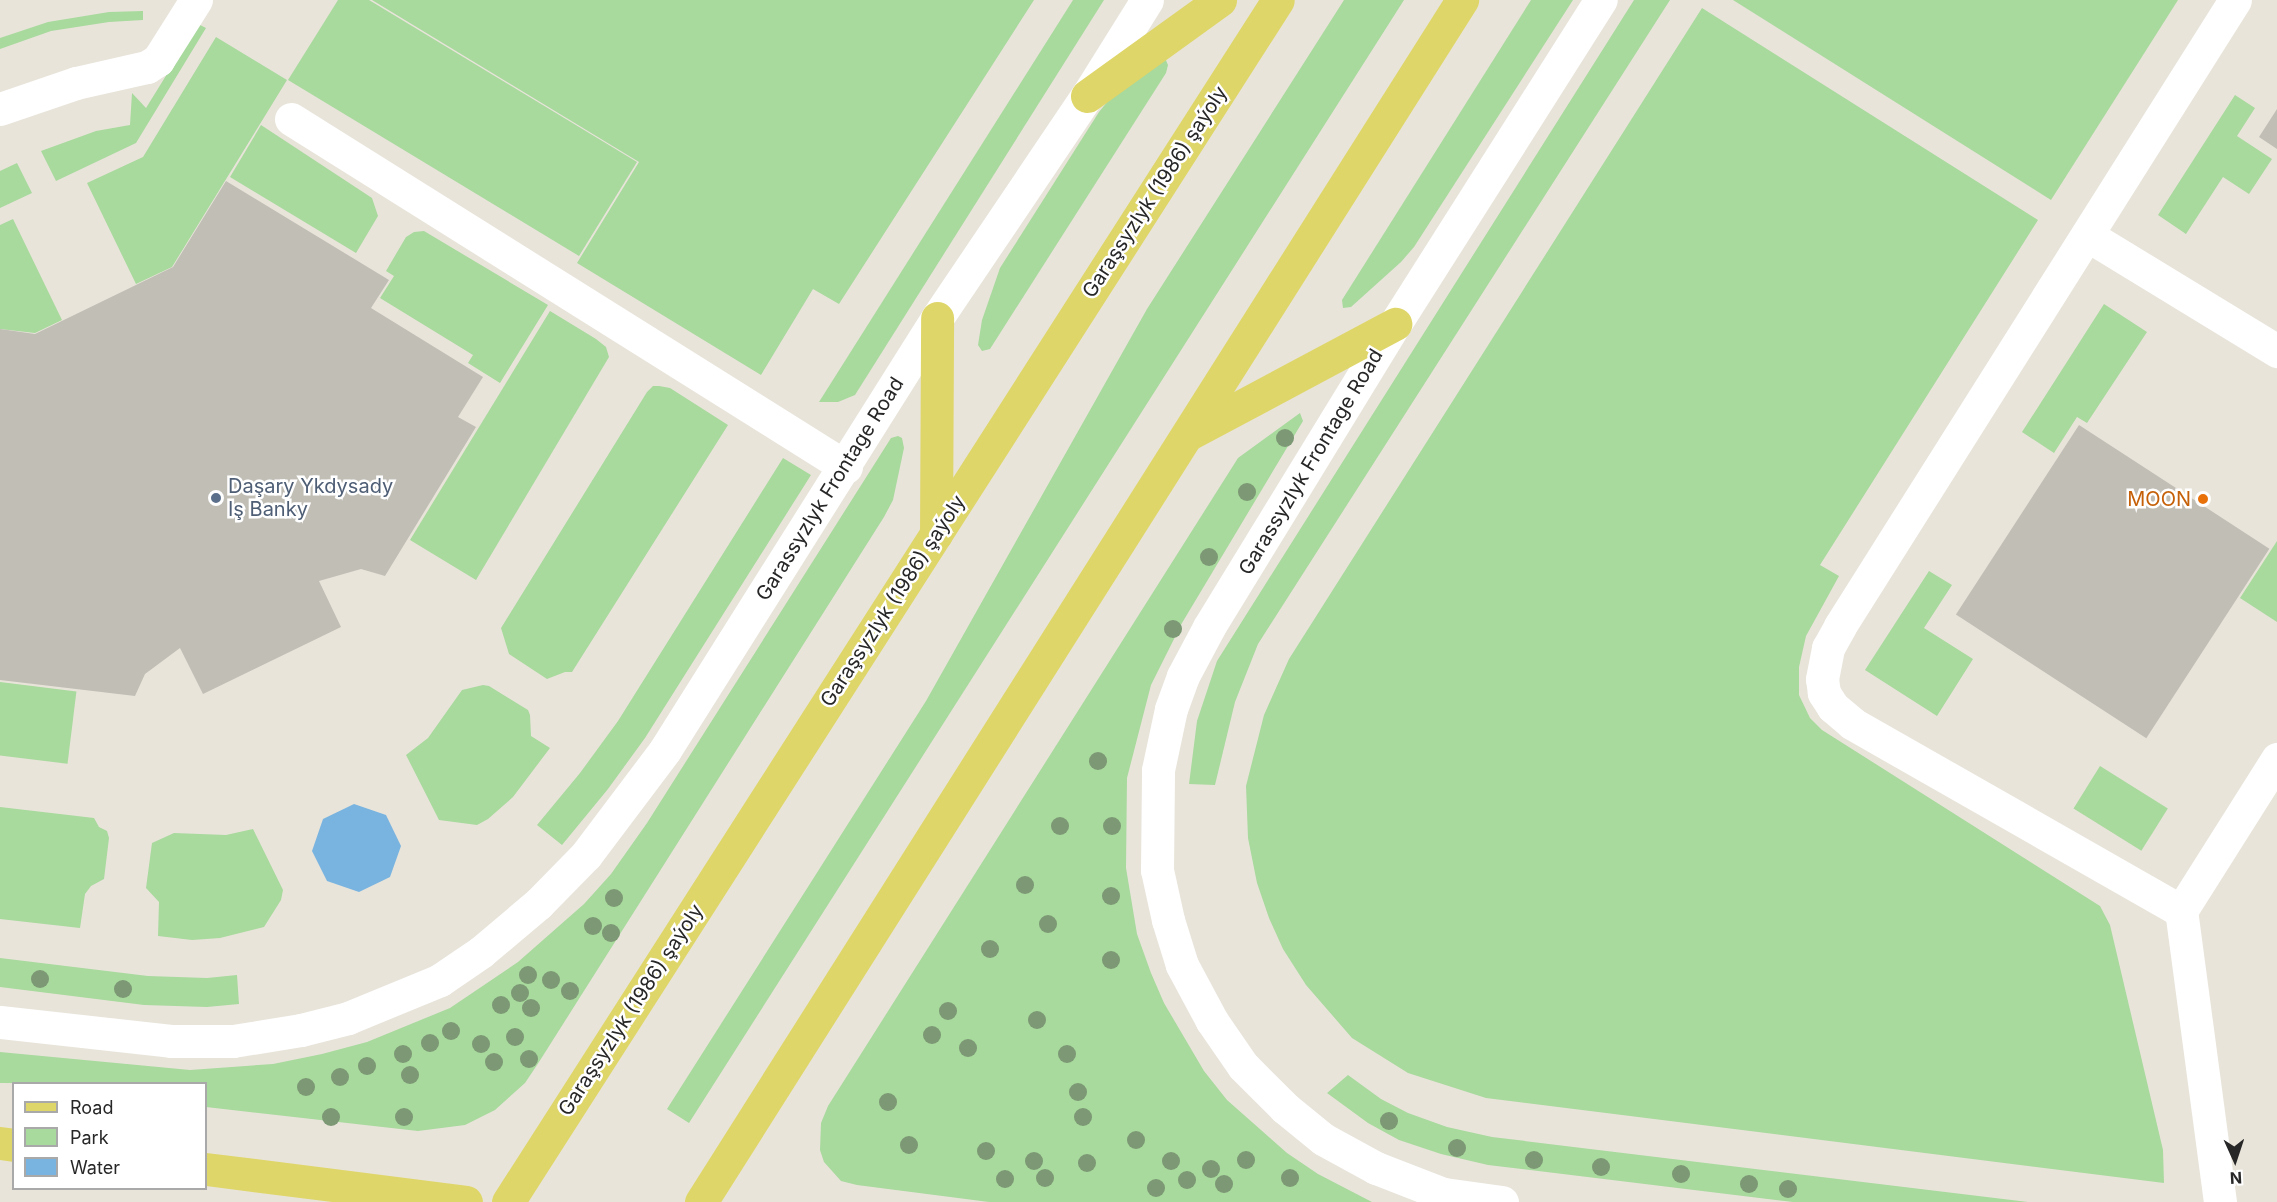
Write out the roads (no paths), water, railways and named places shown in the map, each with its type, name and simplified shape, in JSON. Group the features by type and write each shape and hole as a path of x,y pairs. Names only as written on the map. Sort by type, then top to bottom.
{"main road":[{"path":"1087,96 1220,0"},
{"name":"Garaşsyzlyk (1986) şaýoly","path":"508,1202 1278,0"},
{"path":"701,1202 1462,0"},
{"path":"936,534 937,318"},
{"path":"1187,434 1395,324"},
{"path":"207,1169 466,1202"}],"street":[{"path":"0,109 76,83 147,67 158,60 196,0"},
{"name":"Garassyzlyk Frontage Road","path":"0,1022 116,1037 171,1041 233,1041 301,1030 348,1018 440,980 481,952 546,896 586,855 665,750 846,466 937,318 1087,96 1147,0"},
{"name":"Garassyzlyk Frontage Road","path":"1502,1202 1443,1194 1376,1168 1323,1139 1285,1108 1243,1066 1212,1022 1182,965 1168,920 1157,870 1158,770 1171,709 1183,675 1209,627 1395,324 1601,0"},
{"path":"2181,911 1852,723 1828,700 1824,693 1822,679 1828,648 1840,626 2235,0"},
{"path":"291,119 846,466"},
{"path":"2087,235 2277,351"},
{"path":"2220,1202 2181,911 2277,759"}],"water":[{"path":"354,804 386,815 401,846 390,877 359,892 327,881 312,851 323,819"}],"place":[{"name":"Daşary Ykdysady Iş Banky","path":"216,498"},
{"name":"MOON","path":"2203,499"}]}
